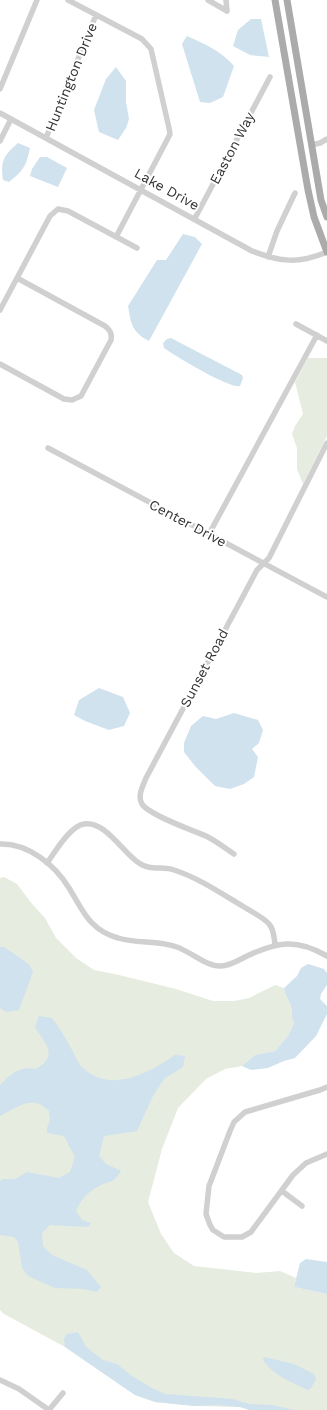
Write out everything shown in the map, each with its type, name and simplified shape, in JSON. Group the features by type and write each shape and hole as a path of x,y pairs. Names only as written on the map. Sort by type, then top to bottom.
{"main road":[{"path":"275,0 308,190 314,217 327,252"},
{"path":"287,0 321,200 327,218"}],"street":[{"path":"0,89 37,0"},
{"path":"68,0 142,39 151,49 170,128 170,134 116,237"},
{"path":"208,0 227,10 226,0"},
{"name":"Huntington Drive","path":"46,138 96,15"},
{"name":"Easton Way","path":"194,218 270,77"},
{"name":"Lake Drive","path":"0,113 252,251 268,257 294,261 327,252"},
{"path":"0,141 11,119"},
{"path":"311,145 320,143 327,139"},
{"path":"268,257 277,231 295,193"},
{"path":"0,310 50,216 58,209 68,210 137,248"},
{"path":"0,364 64,398 72,400 81,396 111,340 109,330 105,326 17,278"},
{"path":"296,324 327,341"},
{"path":"209,534 317,335"},
{"name":"Sunset Road","path":"234,854 206,836 157,815 146,808 141,803 140,792 253,576 269,558 327,443"},
{"name":"Center Drive","path":"48,448 327,597"},
{"path":"47,863 70,833 77,827 84,824 93,824 109,834 128,855 142,865 152,868 173,869 185,874 214,889 262,918 270,925 273,931 275,944"},
{"path":"0,844 23,848 47,863 63,880 79,907 91,922 107,934 118,938 168,944 189,952 208,963 222,966 234,963 275,944 300,945 327,956"},
{"path":"327,1087 245,1112 234,1122 209,1186 206,1208 207,1220 213,1230 224,1237 242,1237 252,1232 293,1175 306,1163 327,1154"},
{"path":"282,1191 302,1206"},
{"path":"0,1380 19,1389 49,1410 63,1393"}],"shaded area":[{"path":"308,358 327,358 327,436 303,484 297,469 297,448 292,434 295,426 303,414 295,382"},
{"path":"4,877 17,884 45,918 56,938 76,958 94,970 176,989 213,1001 234,1001 249,998 275,985 284,988 285,994 291,1006 294,1023 288,1036 275,1051 255,1055 242,1066 225,1069 206,1079 178,1108 162,1149 148,1202 161,1234 174,1253 194,1266 257,1273 280,1271 296,1278 294,1287 327,1294 327,1410 249,1410 240,1407 195,1406 155,1402 135,1395 65,1347 4,1314 0,1310 0,878"}],"water":[{"path":"251,19 261,19 269,57 250,55 233,46 238,30"},
{"path":"187,36 218,52 234,66 223,97 210,103 200,102 182,44"},
{"path":"116,67 126,81 126,102 129,119 126,128 118,140 99,132 94,110 106,79"},
{"path":"18,143 30,148 24,167 9,182 3,180 3,163 9,151"},
{"path":"40,157 47,157 67,168 58,187 30,176 32,169"},
{"path":"183,234 195,237 202,244 149,341 143,338 133,327 128,306 157,260 166,260"},
{"path":"171,338 242,375 243,378 240,386 226,383 194,367 164,348 163,343 167,339"},
{"path":"99,688 123,697 130,713 124,726 109,730 74,715 79,700"},
{"path":"234,713 258,720 263,730 259,743 252,749 258,757 254,777 244,784 230,789 215,786 195,766 184,752 184,743 191,726 203,716 216,719"},
{"path":"0,947 4,947 29,964 33,972 19,1010 6,1012 0,1008"},
{"path":"308,964 324,969 327,973 327,985 321,994 320,999 327,1006 327,1014 316,1036 295,1058 268,1068 251,1070 242,1066 255,1055 275,1051 288,1036 294,1023 291,1006 285,994 284,988 297,976 301,968"},
{"path":"39,1016 52,1018 63,1034 78,1062 83,1068 94,1076 118,1080 130,1078 154,1068 175,1055 185,1056 183,1067 164,1079 153,1096 137,1131 104,1136 99,1156 106,1164 121,1171 111,1182 99,1186 88,1194 80,1203 76,1211 82,1220 91,1223 88,1227 50,1225 42,1233 43,1246 52,1255 87,1270 101,1287 97,1292 84,1289 55,1288 28,1276 22,1268 18,1242 14,1237 0,1235 0,1181 3,1179 15,1179 27,1172 59,1178 70,1172 75,1157 64,1136 47,1133 50,1120 49,1111 43,1106 37,1103 25,1104 0,1116 0,1085 8,1077 20,1070 30,1068 36,1069 43,1064 49,1054 46,1045 35,1027"},
{"path":"306,1259 327,1262 327,1294 294,1287 300,1263"},
{"path":"78,1332 86,1347 103,1360 117,1364 132,1376 165,1394 233,1399 249,1404 272,1405 294,1410 250,1410 240,1407 215,1405 195,1406 155,1402 135,1395 65,1347 64,1339 67,1334"},
{"path":"264,1357 294,1364 314,1374 316,1379 312,1387 308,1390 283,1378 271,1370 263,1360"}]}
